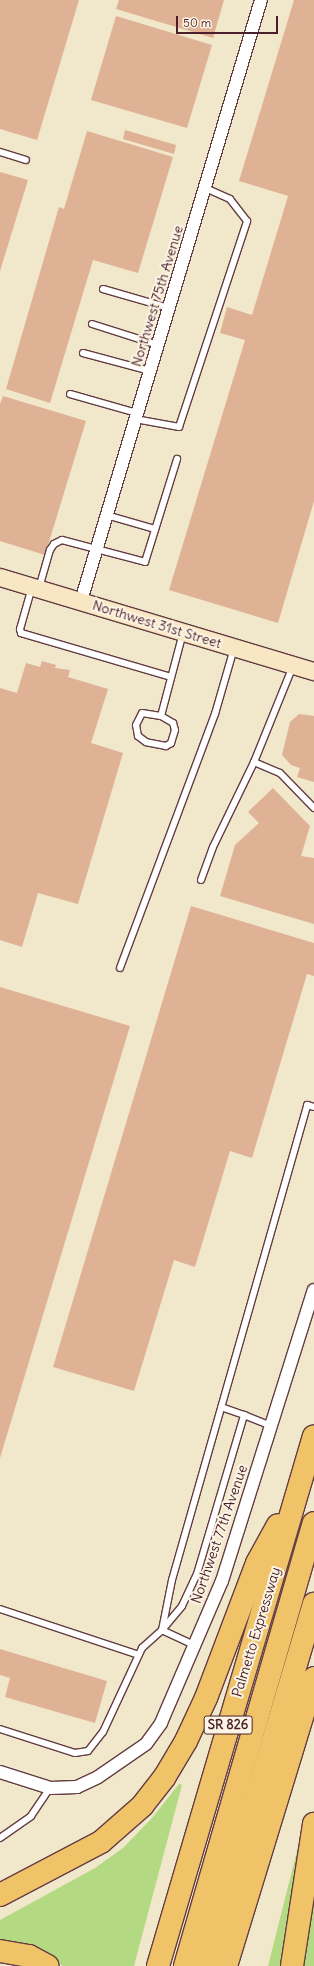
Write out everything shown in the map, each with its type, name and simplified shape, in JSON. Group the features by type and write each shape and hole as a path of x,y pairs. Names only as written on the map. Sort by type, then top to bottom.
{"highway":[{"name":"Palmetto Expressway","path":"158,1966 314,1436"},
{"path":"0,1895 101,1842 142,1806 164,1778 186,1741 206,1698 257,1564 299,1485"},
{"path":"185,1966 314,1522"},
{"path":"206,1966 314,1604"},
{"path":"226,1966 240,1914 314,1678"},
{"path":"292,1966 314,1824"},
{"path":"240,1914 242,1966"},
{"path":"0,1951 29,1956 48,1966"}],"street":[{"name":"Northwest 75th Avenue","path":"81,601 261,0"},
{"name":"Northwest 31st Street","path":"0,577 314,671"},
{"name":"Northwest 77th Avenue","path":"0,1772 50,1788 77,1787 98,1777 146,1744 161,1723 222,1581 314,1290"}],"lane":[{"path":"0,152 26,160"},
{"path":"70,394 136,416 179,427 247,221 230,199 205,188"},
{"path":"103,289 169,308"},
{"path":"92,324 158,345"},
{"path":"83,353 150,371"},
{"path":"171,677 21,633 20,629 50,550 58,541 68,541 145,562 177,459"},
{"path":"106,515 155,529"},
{"path":"161,716 183,632"},
{"path":"120,968 215,714 234,647"},
{"path":"201,880 213,847 254,762 294,665"},
{"path":"142,713 161,716 173,723 175,730 171,743 166,746 146,742 138,736 136,726 142,713"},
{"path":"254,762 280,773 314,808"},
{"path":"162,1630 172,1580 307,1105 314,1107"},
{"path":"221,1407 271,1426"},
{"path":"0,1729 75,1753 88,1752 103,1732 142,1648 162,1630 182,1606 197,1574 244,1415"},
{"path":"0,1609 139,1655"},
{"path":"162,1630 194,1645"},
{"path":"0,1838 31,1816 50,1788"}],"green space":[{"path":"179,1784 182,1785 134,1966 63,1966 35,1949 0,1943 0,1920 95,1868 123,1848 152,1818"},
{"path":"300,1839 306,1839 286,1925 282,1966 268,1966"},
{"path":"314,1893 314,1966 300,1966"}],"building":[{"path":"0,0 79,0 37,140 0,129"},
{"path":"119,0 224,0 213,38 116,9"},
{"path":"294,0 314,0 314,501 278,623 169,590 245,340 220,333 227,307 252,315 288,196 239,181"},
{"path":"116,16 212,45 187,128 91,100"},
{"path":"125,130 176,145 174,154 123,139"},
{"path":"87,131 173,157 138,273 93,260 50,403 6,389 59,207 64,209"},
{"path":"0,172 28,180 0,271"},
{"path":"3,396 86,421 45,555 0,541 0,404"},
{"path":"42,661 56,665 55,668 70,670 68,677 108,689 91,743 123,753 78,904 38,893 22,947 0,940 0,688 17,693 26,663 40,667"},
{"path":"299,714 314,716 314,782 297,777 300,768 291,765 282,755 290,722"},
{"path":"273,788 310,826 301,856 314,858 314,924 220,896 235,845 259,823 248,812"},
{"path":"191,906 314,943 314,976 307,974 252,1158 230,1151 195,1267 174,1260 134,1391 53,1367"},
{"path":"0,987 130,1026 0,1458"},
{"path":"0,1649 107,1681 95,1723 5,1697 10,1678 0,1675"}]}
